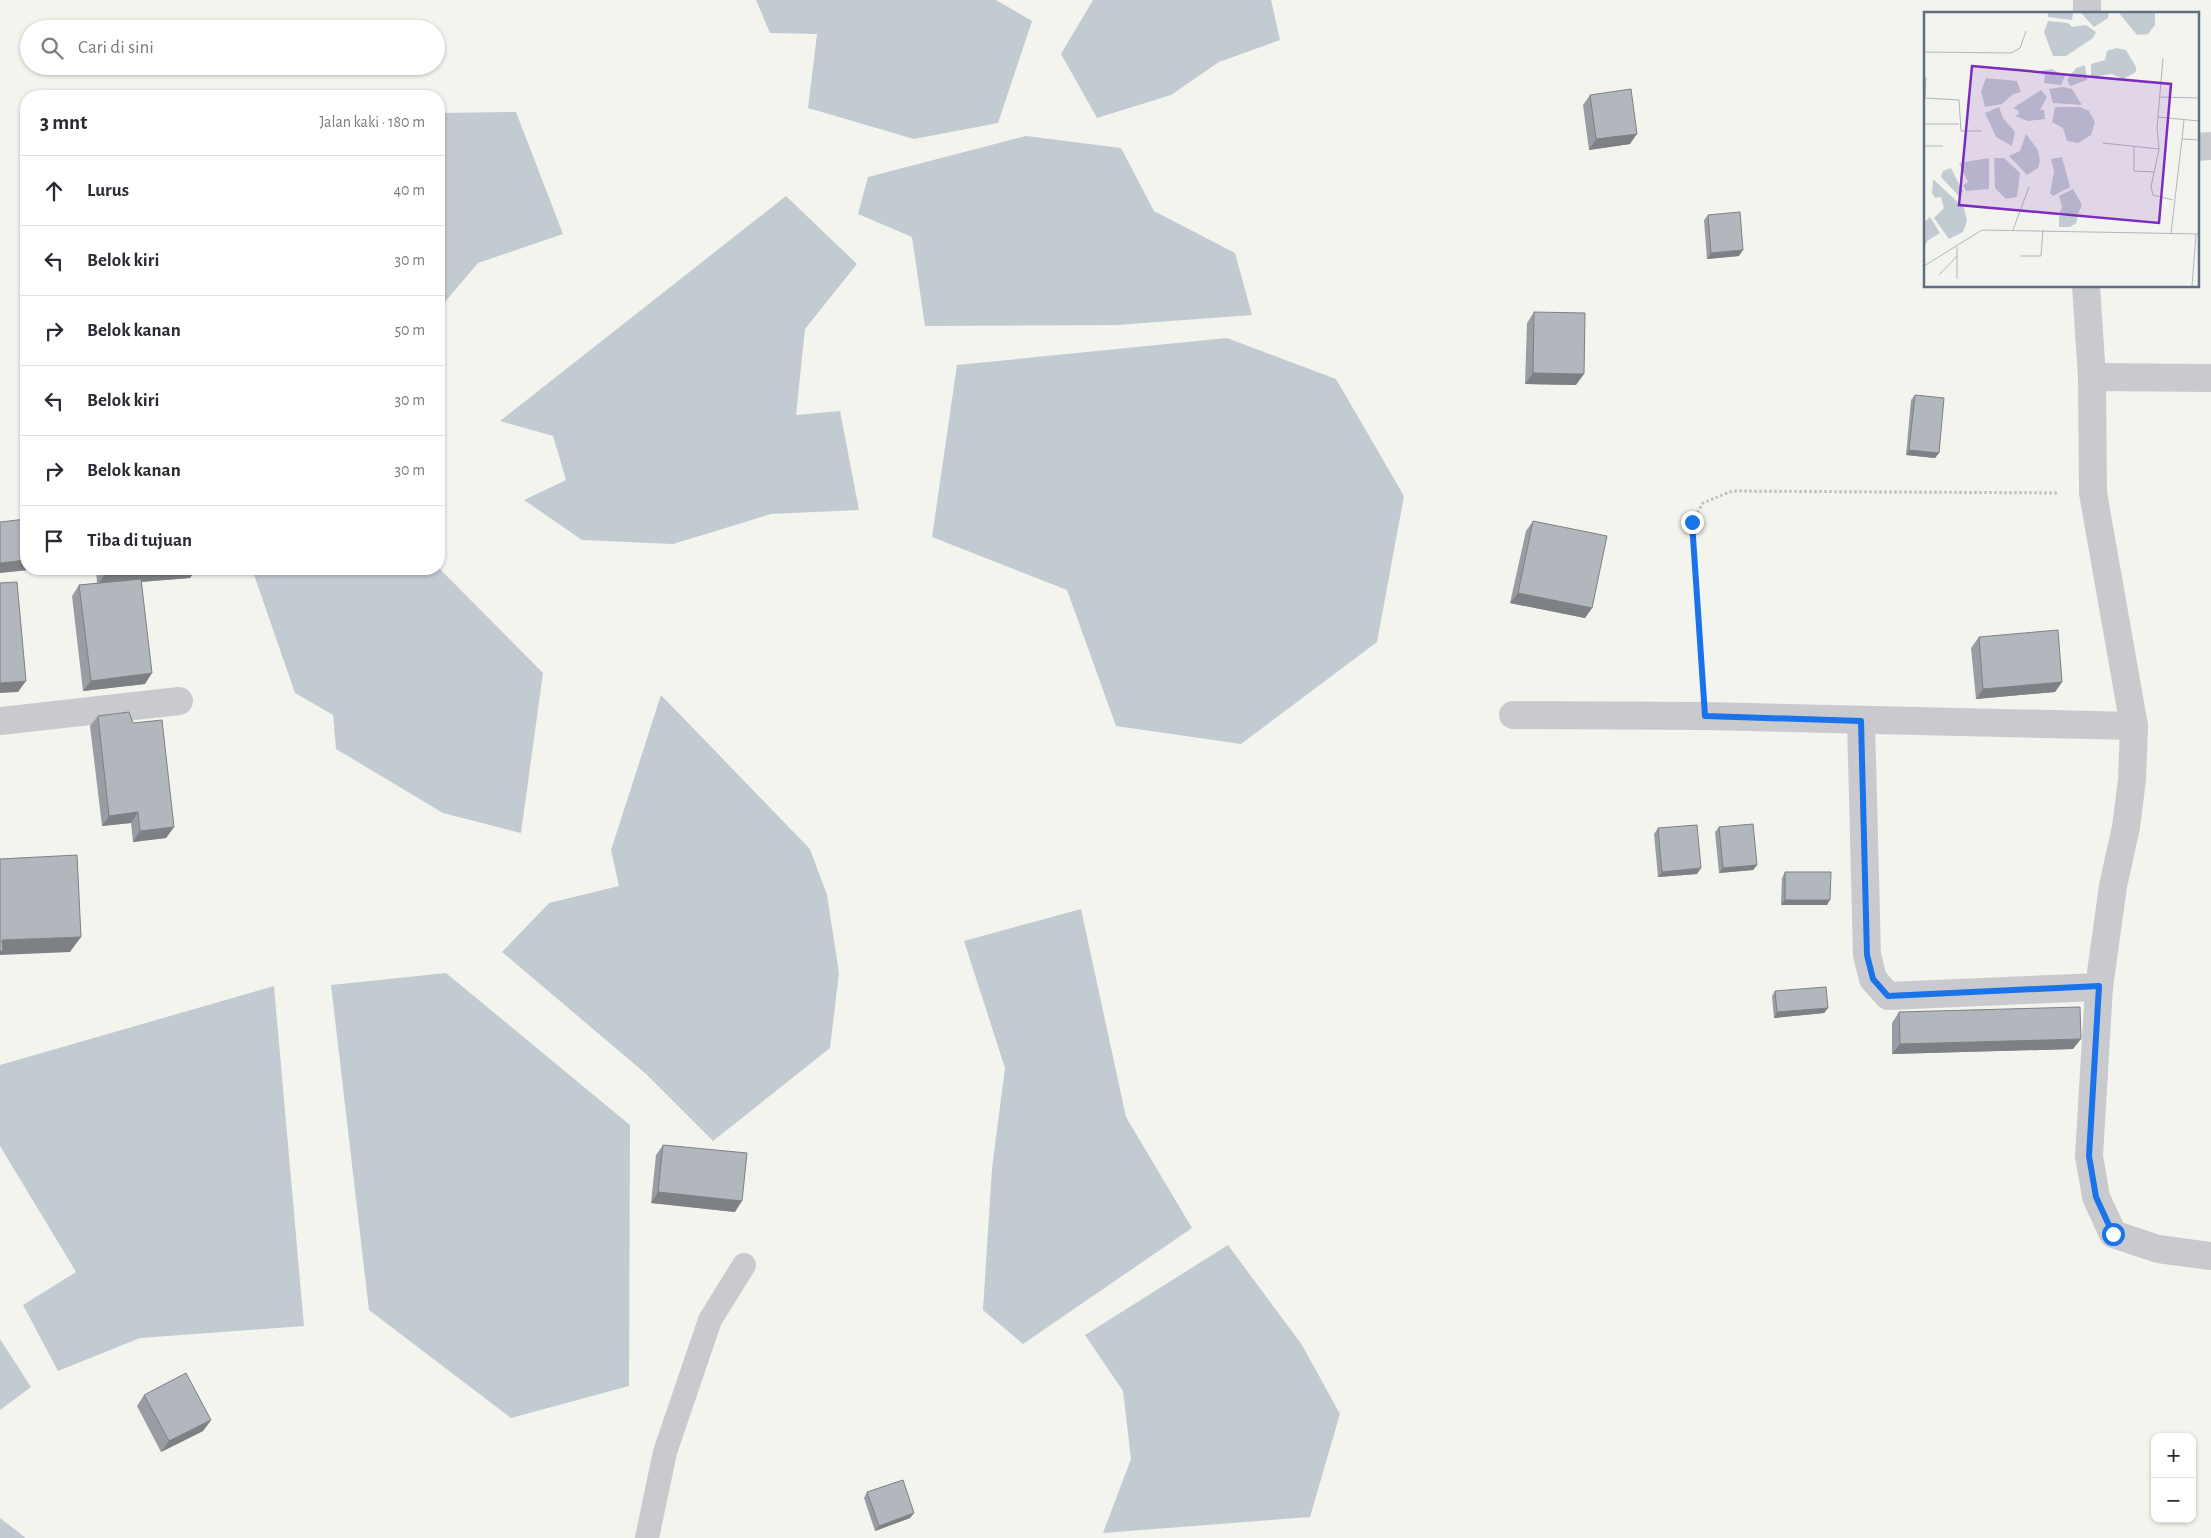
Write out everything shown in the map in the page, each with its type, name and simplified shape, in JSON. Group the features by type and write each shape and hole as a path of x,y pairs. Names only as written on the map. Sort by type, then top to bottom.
{"street":[{"path":"2198,147 2211,146"},
{"path":"2086,288 2092,377 2093,493 2134,726 2132,780 2126,827 2113,886 2099,986 2089,1156 2096,1197 2113,1234 2158,1249 2211,1256"},
{"path":"2092,377 2211,378"},
{"path":"0,721 179,701"},
{"path":"1513,715 1705,716 2134,726"},
{"path":"1861,721 1867,955 1873,979 1888,996 2099,986"}],"lane":[{"path":"647,1538 665,1452 710,1320 744,1265"}],"path":[{"path":"1705,716 1692,522 1703,503 1732,490 2093,493"}],"shaded area":[{"path":"756,0 996,0 1032,21 998,123 914,139 808,108 817,34 770,33"},
{"path":"1093,0 1271,0 1280,40 1219,62 1171,95 1097,118 1061,54"},
{"path":"516,112 563,234 478,263 445,302 445,113"},
{"path":"1026,136 1121,148 1154,211 1235,253 1252,315 1117,325 925,326 912,237 858,214 868,177"},
{"path":"786,196 857,264 805,329 796,415 840,411 859,510 771,514 673,544 582,540 524,500 566,480 553,436 500,421"},
{"path":"1227,338 1336,379 1404,496 1377,642 1241,744 1116,726 1067,590 932,537 957,365"},
{"path":"445,574 543,673 521,833 443,813 336,749 333,715 295,693 254,575"},
{"path":"661,695 810,849 827,895 839,973 830,1048 713,1141 645,1073 502,952 549,903 619,886 611,850"},
{"path":"1081,909 1126,1117 1192,1228 1023,1344 983,1310 992,1168 1005,1068 964,941"},
{"path":"446,973 630,1125 629,1386 511,1418 369,1310 331,985"},
{"path":"274,986 304,1326 140,1338 58,1371 23,1305 76,1272 0,1146 0,1065"},
{"path":"1228,1245 1302,1345 1340,1414 1310,1517 1103,1533 1131,1459 1123,1391 1085,1335"},
{"path":"0,1339 31,1387 0,1410"},
{"path":"0,1518 26,1538 0,1538"}],"building":[{"path":"1631,89 1637,134 1596,139 1590,95"},
{"path":"1740,212 1743,250 1711,253 1708,215"},
{"path":"1534,312 1585,313 1584,374 1533,373"},
{"path":"1915,395 1944,398 1939,453 1909,450"},
{"path":"20,520 20,561 0,563 0,522"},
{"path":"1533,521 1607,536 1592,608 1518,593"},
{"path":"141,579 152,673 91,681 79,585"},
{"path":"17,582 26,681 0,683 0,583"},
{"path":"2058,630 2062,682 1983,689 1979,637"},
{"path":"129,712 133,723 162,720 174,827 140,831 138,812 109,816 98,716"},
{"path":"1753,824 1757,865 1723,868 1719,827"},
{"path":"1697,825 1701,868 1662,872 1658,828"},
{"path":"77,855 81,937 2,940 3,951 0,951 0,859"},
{"path":"1785,872 1831,872 1830,900 1785,900"},
{"path":"1826,987 1828,1008 1777,1012 1775,991"},
{"path":"2080,1007 2081,1039 1900,1044 1899,1012"},
{"path":"663,1145 747,1153 742,1201 658,1192"},
{"path":"186,1373 211,1420 169,1441 144,1395"},
{"path":"903,1480 914,1513 879,1526 867,1492"}],"route":[{"path":"1692,522 1705,716 1861,721 1867,955 1873,979 1888,996 2099,986 2089,1156 2096,1197 2113,1234"}]}
